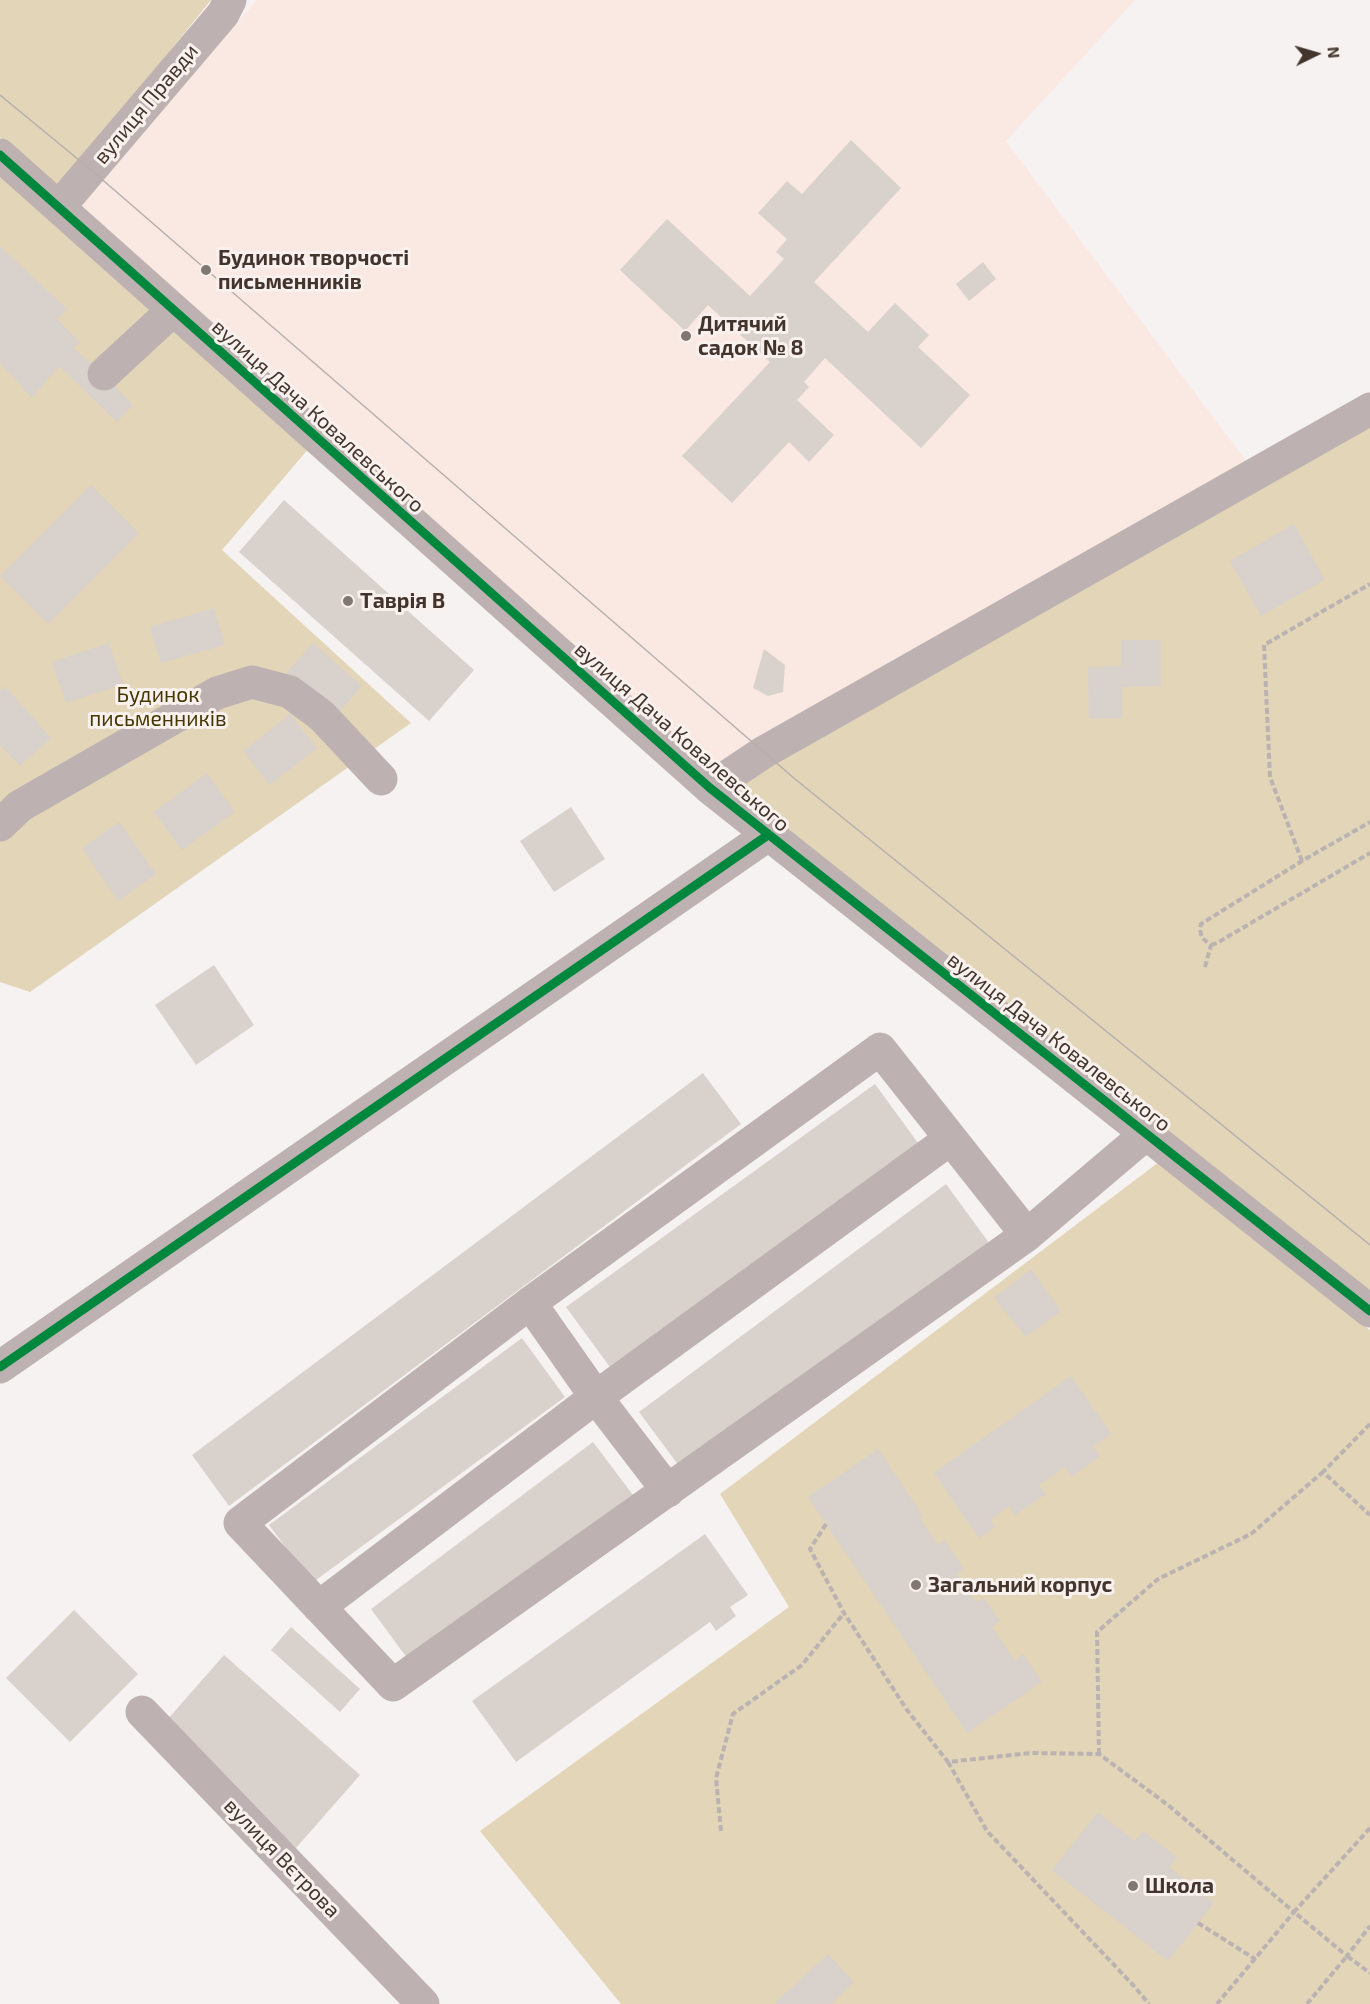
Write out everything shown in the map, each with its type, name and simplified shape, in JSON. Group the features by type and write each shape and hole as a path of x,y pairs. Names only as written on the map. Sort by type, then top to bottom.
{"street":[{"name":"вулиця Правди","path":"58,207 223,14 230,0"},
{"name":"вулиця Дача Ковалевського","path":"0,155 172,311 710,788 1370,1311"},
{"path":"104,374 172,311"},
{"path":"710,788 764,752 1370,409"},
{"path":"0,825 20,806 217,693 252,682 290,693 322,716 381,779"},
{"path":"0,1367 768,835"},
{"path":"1027,1235 880,1049 530,1303 240,1523 393,1685 1027,1235 1146,1134"},
{"path":"319,1607 596,1397 950,1140"},
{"path":"530,1303 596,1397 668,1491"},
{"name":"вулиця Вєтрова","path":"142,1712 423,2004"}],"path":[{"path":"1302,861 1270,777 1264,645 1370,584"},
{"path":"1370,822 1201,924 1200,933 1204,941 1211,945 1217,943 1370,853"},
{"path":"1205,967 1211,945"},
{"path":"1099,1754 1097,1632 1158,1579 1251,1534 1323,1472 1370,1424"},
{"path":"1323,1472 1370,1515"},
{"path":"826,1524 810,1549 844,1613 907,1710 948,1762 987,1831 1133,1984 1149,2004"},
{"path":"721,1831 716,1778 732,1714 802,1665 844,1613"},
{"path":"948,1762 1031,1754 1099,1754 1168,1805 1370,1973"},
{"path":"1217,2004 1294,1912 1370,1828"},
{"path":"1198,1923 1255,1959"},
{"path":"1307,2004 1370,1926"}],"shaded area":[{"name":"Дитячий садок № 8","path":"257,0 1135,0 1006,141 1250,466 705,779 76,207"}],"green space":[{"path":"0,0 211,0 59,189 0,137"},
{"name":"Будинок письменників","path":"0,175 310,447 222,550 411,723 30,992 0,982"},
{"path":"1370,423 1370,1298 727,788"},
{"path":"1159,1162 1370,1330 1370,2004 621,2004 480,1831 789,1607 720,1494"}],"building":[{"path":"851,140 901,188 814,282 868,332 895,303 929,335 918,347 970,395 921,448 825,358 804,382 809,387 797,400 834,435 809,462 789,442 732,503 682,456 770,362 708,305 685,331 620,270 667,219 750,296 784,259 776,252 787,239 758,213 787,181 802,194"},
{"path":"0,246 67,309 57,319 80,342 74,349 104,374 133,405 117,422 59,366 32,398 0,363"},
{"path":"983,262 996,279 969,301 956,284"},
{"path":"91,485 139,533 48,624 0,576"},
{"path":"284,500 474,670 429,721 239,552"},
{"path":"1294,524 1325,580 1261,616 1230,561"},
{"path":"214,608 225,645 161,663 150,627"},
{"path":"1121,640 1161,640 1161,686 1122,687 1122,718 1089,719 1088,667 1121,666"},
{"path":"109,643 123,684 66,703 52,662"},
{"path":"313,643 362,686 335,717 286,673"},
{"path":"764,649 785,665 783,692 768,696 753,688"},
{"path":"5,686 51,738 20,766 0,745 0,691"},
{"path":"290,714 317,748 270,785 243,751"},
{"path":"207,773 235,812 182,850 154,812"},
{"path":"571,807 605,859 554,892 520,841"},
{"path":"119,822 156,874 118,901 82,848"},
{"path":"214,965 254,1025 196,1065 155,1005"},
{"path":"703,1073 741,1124 229,1506 192,1455"},
{"path":"875,1084 921,1147 612,1370 566,1307"},
{"path":"946,1184 992,1247 685,1474 639,1412"},
{"path":"1031,1269 1061,1311 1026,1337 994,1298"},
{"path":"522,1338 565,1397 312,1583 269,1525"},
{"path":"1071,1376 1111,1434 1093,1447 1100,1456 1071,1477 1065,1467 1039,1485 1046,1494 1015,1515 1009,1506 990,1520 995,1527 979,1538 934,1473"},
{"path":"593,1442 633,1495 410,1662 371,1609"},
{"name":"Загальний корпус","path":"878,1449 923,1516 920,1518 938,1545 944,1540 964,1569 957,1574 976,1602 983,1597 1000,1621 992,1627 1015,1661 1023,1654 1042,1682 967,1733 808,1497"},
{"path":"705,1534 748,1595 730,1607 736,1616 716,1631 710,1622 516,1762 472,1701"},
{"path":"74,1610 138,1674 70,1742 6,1678"},
{"path":"291,1627 360,1689 340,1712 271,1650"},
{"path":"224,1655 360,1775 296,1848 160,1728"},
{"name":"Школа","path":"1098,1812 1135,1841 1143,1831 1177,1857 1169,1867 1214,1903 1168,1961 1052,1870"},
{"path":"828,1954 854,1982 831,2004 774,2004"}],"tram line":[{"path":"0,95 90,169 795,779 1370,1245"}],"cycle path":[{"path":"0,155 710,788 1370,1311"},
{"path":"0,1367 768,835"}],"place":[{"name":"Будинок творчості письменників","path":"206,270"},
{"name":"Дитячий садок № 8","path":"686,336"},
{"name":"Таврія В","path":"348,601"},
{"name":"Загальний корпус","path":"916,1585"},
{"name":"Школа","path":"1133,1886"}]}
